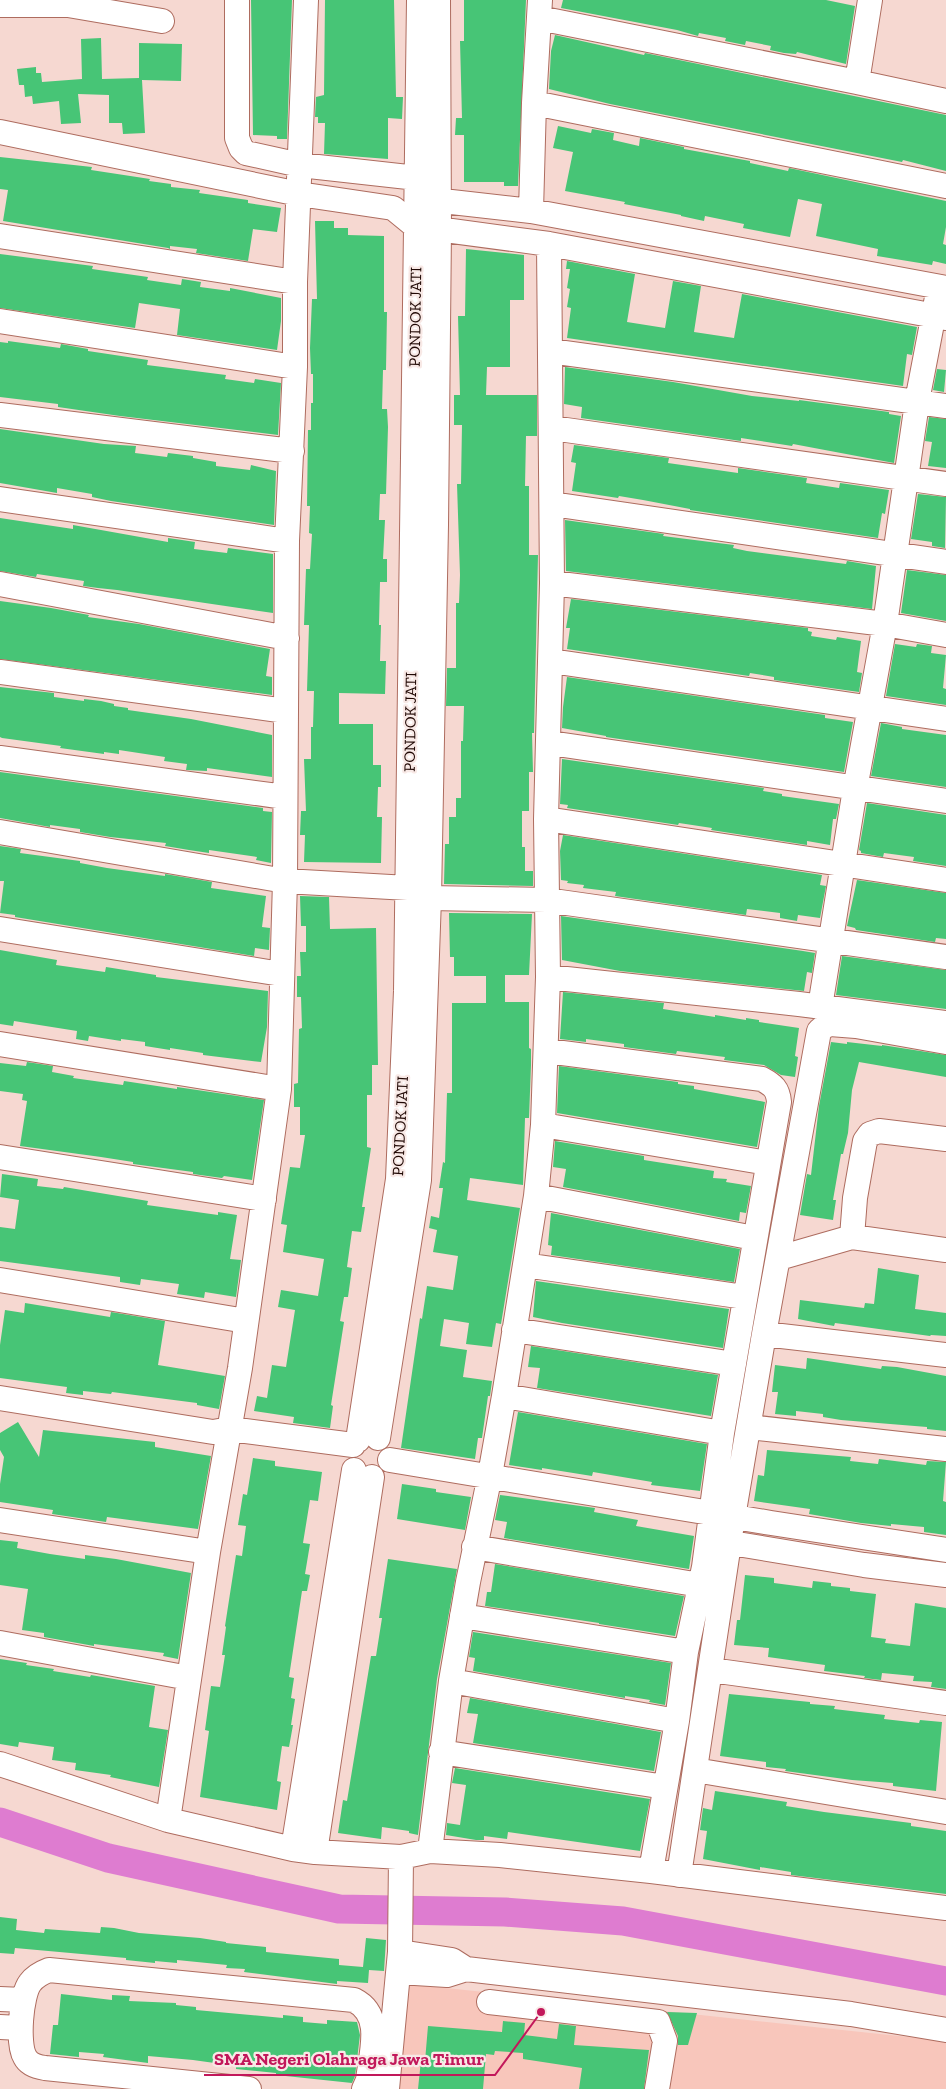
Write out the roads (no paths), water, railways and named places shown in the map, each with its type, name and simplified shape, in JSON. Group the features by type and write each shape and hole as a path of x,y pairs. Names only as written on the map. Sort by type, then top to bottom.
{"street":[{"path":"237,0 237,138 240,148 246,153 424,192 942,288 939,316 918,402 885,624 855,789 820,1007"},
{"path":"168,1820 208,1552 223,1435 246,1321 279,1089 285,881 284,797 288,541 295,367 295,282 300,194 306,0"},
{"name":"PONDOK JATI","path":"304,1850 361,1454 419,1180 416,990 439,229 424,192 419,0"},
{"name":"PONDOK JATI","path":"419,893 416,226 424,192 438,0"},
{"path":"857,82 870,0"},
{"path":"0,5 68,5 162,21"},
{"path":"531,211 534,103 540,9 946,101"},
{"path":"534,103 946,186"},
{"path":"0,132 300,194 393,208 416,226 549,244 939,316"},
{"path":"393,208 424,192"},
{"path":"0,236 295,282"},
{"path":"430,1851 451,1681 474,1547 490,1475 504,1396 536,1196 543,1125 547,1051 546,819 550,743 552,583 549,244"},
{"path":"0,321 295,367"},
{"path":"550,351 946,406"},
{"path":"0,415 292,452"},
{"path":"552,428 946,484"},
{"path":"0,498 288,541"},
{"path":"552,504 946,562"},
{"path":"552,583 885,624 946,635"},
{"path":"0,584 286,638"},
{"path":"551,661 946,719"},
{"path":"0,672 286,712"},
{"path":"550,743 946,801"},
{"path":"0,758 284,797"},
{"path":"546,819 946,880"},
{"path":"0,832 285,881 419,893 546,900 946,957"},
{"path":"0,930 281,974"},
{"path":"548,977 946,1023"},
{"path":"679,1875 711,1670 718,1541 722,1515 749,1427 764,1334 820,1031 830,1024 946,1042"},
{"path":"0,1044 279,1089"},
{"path":"547,1051 762,1079 773,1086 778,1093 779,1102 754,1238 722,1433 722,1515"},
{"path":"543,1125 768,1163"},
{"path":"852,1237 855,1198 864,1141 870,1134 879,1131 946,1139"},
{"path":"0,1157 264,1198"},
{"path":"536,1196 754,1238"},
{"path":"779,1258 852,1237 946,1250"},
{"path":"525,1265 745,1296"},
{"path":"0,1280 246,1321"},
{"path":"514,1330 734,1364"},
{"path":"764,1334 946,1355"},
{"path":"504,1396 722,1433"},
{"path":"0,1398 223,1435 361,1454 387,1447 390,1460 946,1550"},
{"path":"749,1427 946,1449"},
{"path":"0,1520 208,1552"},
{"path":"718,1541 864,1565 946,1575"},
{"path":"651,1871 677,1721 686,1652 700,1585 718,1541"},
{"path":"474,1547 700,1585"},
{"path":"462,1616 686,1652"},
{"path":"0,1643 189,1678"},
{"path":"711,1670 946,1703"},
{"path":"451,1681 677,1721"},
{"path":"441,1752 665,1787"},
{"path":"0,1764 168,1820 304,1850 401,1857 430,1851 500,1855 651,1871 946,1908"},
{"path":"695,1770 946,1812"},
{"path":"387,2089 400,1954 401,1857"},
{"path":"400,1954 447,1975 466,1969 851,2014 946,2030"},
{"path":"249,2089 34,2066 24,2057 10,2028 28,1985 38,1974 49,1970 354,2000 363,2004 370,2013 374,2024 368,2080 364,2089"},
{"path":"657,2089 665,2041 658,2022 661,1992"},
{"path":"0,1998 23,2000"},
{"path":"488,2002 658,2022"}],"waterway":[{"path":"0,1822 108,1858 339,1909 505,1912 623,1921 946,1981"}],"place":[{"name":"SMA Negeri Olahraga Jawa Timur","path":"541,2012"}]}
